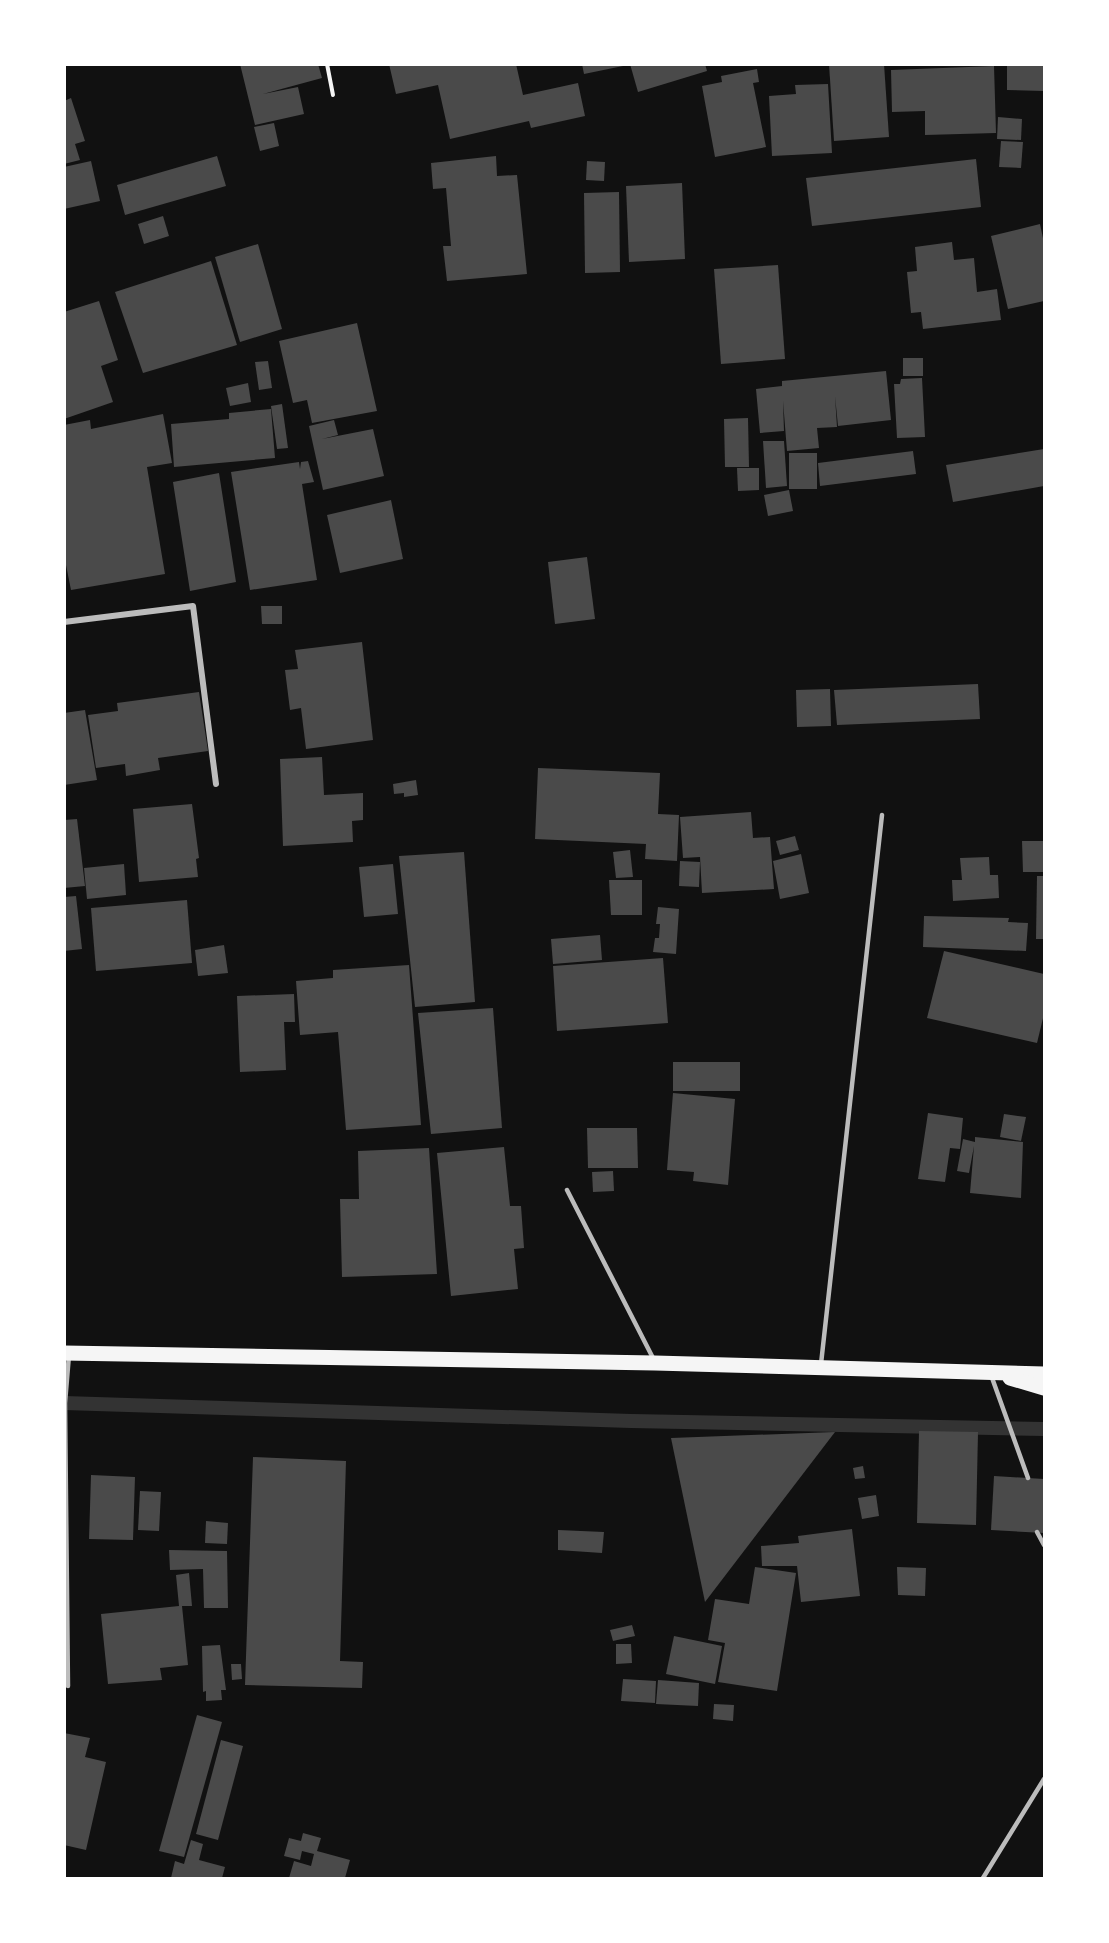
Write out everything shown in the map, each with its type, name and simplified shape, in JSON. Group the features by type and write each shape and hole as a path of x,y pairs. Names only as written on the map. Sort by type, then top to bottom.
{"main road":[{"path":"67,1353 1044,1374"},
{"path":"990,1372 1044,1388"}],"street":[{"path":"64,622 193,606 216,784"}],"lane":[{"path":"821,1368 882,815"},
{"path":"567,1190 655,1364"},
{"path":"67,1353 65,1403 68,1686"},
{"path":"990,1372 1028,1478"},
{"path":"1037,1532 1044,1545"},
{"path":"983,1878 1044,1779"}],"path":[{"path":"327,64 333,95"}],"building":[{"path":"240,64 318,64 322,78 263,94 298,87 304,114 255,125"},
{"path":"389,64 516,64 523,95 578,83 585,116 531,128 529,121 450,139 438,85 396,94"},
{"path":"582,64 623,64 623,66 584,74"},
{"path":"630,64 705,64 707,71 638,92"},
{"path":"829,64 884,64 889,137 834,141"},
{"path":"1007,64 1044,64 1044,91 1007,90"},
{"path":"994,66 996,133 925,135 925,111 892,112 891,70"},
{"path":"757,69 759,82 753,83 766,147 715,157 702,86 722,82 721,76"},
{"path":"828,84 832,153 772,156 769,96 796,94 795,85"},
{"path":"71,98 85,141 75,144 80,160 64,164 64,101"},
{"path":"998,117 1022,119 1021,140 997,139"},
{"path":"274,123 279,146 260,151 254,127"},
{"path":"1001,141 1023,142 1021,168 999,167"},
{"path":"217,156 226,186 125,215 117,185"},
{"path":"496,156 497,176 517,175 527,274 447,281 443,246 451,246 446,188 433,189 431,163"},
{"path":"976,159 981,207 812,226 806,178"},
{"path":"91,161 100,201 64,209 64,167"},
{"path":"587,161 605,162 604,181 586,180"},
{"path":"682,183 685,259 629,262 626,186"},
{"path":"619,192 620,272 585,273 584,193"},
{"path":"163,216 169,236 144,244 138,224"},
{"path":"1040,224 1044,243 1044,301 1008,309 991,236"},
{"path":"952,242 954,260 974,258 977,292 997,289 1001,320 923,329 921,312 911,313 907,272 917,271 915,247"},
{"path":"258,244 282,329 240,342 215,257"},
{"path":"211,261 237,345 143,373 115,292"},
{"path":"778,265 785,359 721,364 714,269"},
{"path":"99,301 118,360 101,366 113,402 64,419 64,312"},
{"path":"357,323 377,411 312,423 307,400 293,403 279,341"},
{"path":"903,358 923,358 923,376 903,376"},
{"path":"268,361 272,388 259,390 255,362"},
{"path":"886,371 891,420 838,426 835,396 837,427 817,428 819,448 787,451 783,401 784,431 760,433 756,389 782,386 782,381"},
{"path":"922,378 925,437 897,438 894,384 900,384 901,379"},
{"path":"248,383 251,402 230,406 226,388"},
{"path":"282,404 288,448 277,449 271,406"},
{"path":"271,409 275,458 174,467 171,424 229,419 229,413"},
{"path":"163,414 172,463 147,467 165,574 71,590 64,555 64,425 90,420 91,429"},
{"path":"748,418 749,467 725,467 724,419"},
{"path":"334,420 338,435 322,439 373,429 384,476 323,490 309,426"},
{"path":"763,441 784,441 787,486 766,488"},
{"path":"1044,449 1044,486 953,502 946,465"},
{"path":"913,451 916,474 820,486 818,463"},
{"path":"789,453 817,453 817,489 789,489"},
{"path":"308,461 314,482 302,484 317,580 250,590 231,472 299,462 300,469 301,462"},
{"path":"737,468 759,468 759,490 738,491"},
{"path":"219,473 236,582 190,591 173,482"},
{"path":"789,490 793,511 768,516 764,495"},
{"path":"391,500 403,559 340,573 327,515"},
{"path":"587,557 595,619 555,624 548,562"},
{"path":"261,606 282,606 282,624 262,624"},
{"path":"362,642 373,740 306,749 301,708 290,710 285,670 298,669 295,650"},
{"path":"978,684 980,719 837,725 834,690"},
{"path":"830,689 831,726 797,727 796,690"},
{"path":"199,692 208,751 158,758 160,770 126,776 125,764 96,768 88,715 118,711 117,703"},
{"path":"85,710 97,780 64,785 64,713"},
{"path":"322,757 324,795 363,793 363,820 352,821 353,842 283,846 280,759"},
{"path":"538,768 660,773 658,814 679,815 677,861 645,859 646,844 535,839"},
{"path":"416,780 418,795 404,797 404,793 394,794 393,784"},
{"path":"192,804 199,858 196,859 198,877 139,882 133,809"},
{"path":"751,812 753,838 770,837 774,889 702,893 700,857 683,858 680,817"},
{"path":"77,819 85,886 64,888 64,820"},
{"path":"795,836 799,850 780,855 776,841"},
{"path":"1022,841 1044,841 1044,872 1023,872"},
{"path":"630,850 633,877 616,878 613,852"},
{"path":"464,852 475,1002 415,1007 399,856"},
{"path":"801,854 809,893 780,899 773,861"},
{"path":"989,857 990,875 998,875 999,898 953,901 952,880 962,880 960,858"},
{"path":"680,861 700,862 699,887 679,886"},
{"path":"124,864 126,895 87,899 84,868"},
{"path":"393,864 398,914 364,917 359,867"},
{"path":"1037,876 1044,876 1044,939 1036,939"},
{"path":"609,880 642,880 642,915 611,915"},
{"path":"76,896 82,949 64,951 64,897"},
{"path":"187,900 192,963 96,971 91,908"},
{"path":"658,907 679,909 676,954 653,952 655,938 659,938 660,924 656,924"},
{"path":"924,916 1009,918 1008,922 1028,923 1026,951 923,947"},
{"path":"600,935 602,960 553,964 551,939"},
{"path":"224,945 228,973 198,976 195,950"},
{"path":"944,951 1044,974 1044,1014 1037,1043 927,1018"},
{"path":"663,958 668,1023 557,1031 553,966"},
{"path":"409,965 421,1125 346,1130 338,1032 300,1035 296,981 333,978 333,970"},
{"path":"294,994 295,1022 284,1022 286,1070 240,1072 237,996"},
{"path":"493,1008 502,1128 431,1134 418,1013"},
{"path":"673,1062 740,1062 740,1091 673,1091"},
{"path":"673,1093 735,1099 728,1185 693,1181 694,1172 667,1170"},
{"path":"928,1113 963,1118 960,1149 950,1148 945,1182 918,1179"},
{"path":"1004,1114 1026,1117 1021,1141 1000,1137"},
{"path":"587,1128 637,1128 638,1168 588,1168"},
{"path":"975,1137 1023,1142 1021,1198 970,1193 974,1146 969,1173 957,1171 963,1139 975,1142"},
{"path":"504,1147 510,1206 521,1206 524,1248 514,1249 518,1289 451,1296 437,1153"},
{"path":"429,1148 437,1274 342,1277 340,1199 359,1199 358,1151"},
{"path":"613,1171 614,1191 593,1192 592,1172"},
{"path":"919,1431 978,1432 976,1525 917,1523"},
{"path":"835,1432 705,1602 671,1438"},
{"path":"253,1457 346,1461 340,1661 363,1662 362,1688 245,1685"},
{"path":"863,1466 865,1478 855,1479 853,1468"},
{"path":"91,1475 135,1477 133,1540 89,1539"},
{"path":"994,1476 1044,1479 1044,1533 991,1530"},
{"path":"140,1491 161,1492 159,1531 138,1530"},
{"path":"876,1495 879,1516 862,1519 858,1498"},
{"path":"206,1521 228,1523 227,1544 205,1543"},
{"path":"852,1529 860,1596 801,1602 797,1566 762,1566 761,1546 799,1543 798,1536"},
{"path":"558,1530 604,1532 602,1553 558,1550"},
{"path":"169,1550 227,1551 228,1608 204,1608 203,1569 170,1570"},
{"path":"755,1567 796,1573 777,1691 718,1682 725,1643 708,1640 715,1599 749,1604"},
{"path":"897,1567 926,1568 925,1596 898,1595"},
{"path":"189,1573 192,1606 182,1606 188,1665 160,1668 162,1680 108,1684 101,1614 179,1606 176,1575"},
{"path":"632,1625 635,1636 613,1641 610,1630"},
{"path":"674,1636 722,1646 715,1684 666,1674"},
{"path":"616,1644 631,1644 632,1663 616,1664"},
{"path":"220,1645 226,1690 221,1690 222,1700 206,1701 206,1691 203,1692 202,1646"},
{"path":"231,1664 241,1664 242,1679 232,1680"},
{"path":"623,1679 656,1681 655,1703 621,1701"},
{"path":"658,1680 699,1683 698,1706 656,1704"},
{"path":"714,1704 734,1705 733,1721 713,1719"},
{"path":"197,1715 222,1722 184,1857 159,1851"},
{"path":"64,1733 90,1738 85,1757 106,1762 86,1850 64,1845"},
{"path":"221,1740 243,1746 218,1840 196,1834"},
{"path":"303,1833 321,1838 317,1851 350,1860 345,1878 289,1878 294,1861 311,1866 314,1854 302,1851 300,1860 284,1856 289,1838 301,1841"},
{"path":"191,1840 203,1844 199,1860 225,1867 222,1878 171,1878 175,1861 184,1864"}],"waterway":[{"path":"64,1403 631,1421 1044,1429"}]}
